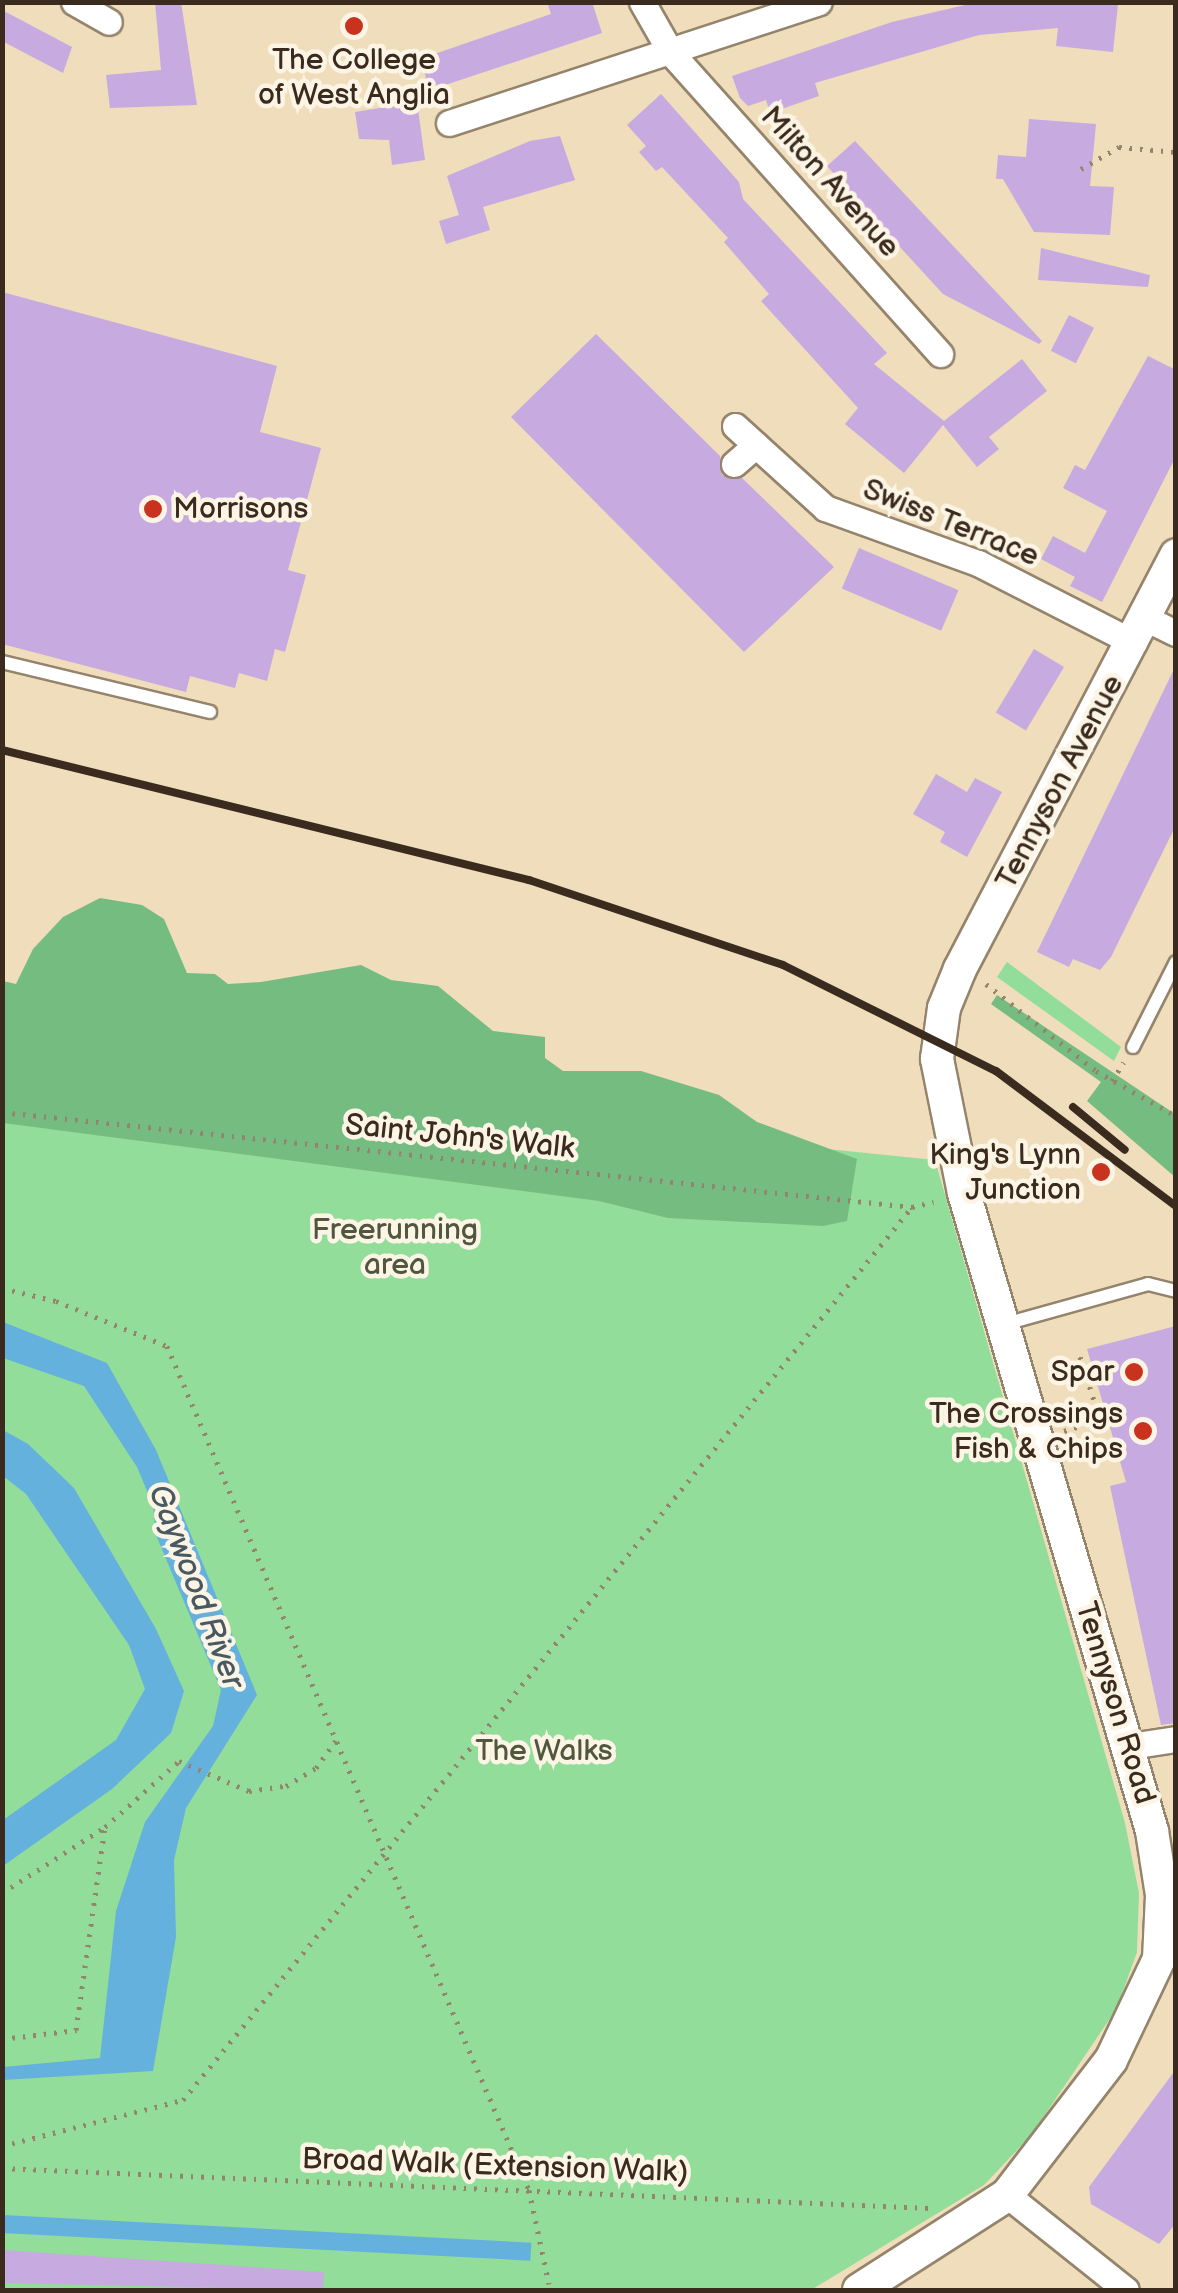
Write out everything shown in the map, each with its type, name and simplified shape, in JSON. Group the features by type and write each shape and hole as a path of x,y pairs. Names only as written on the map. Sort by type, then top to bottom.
{"main road":[{"name":"Tennyson Avenue","path":"944,1008 1176,555"},
{"name":"Tennyson Road","path":"859,2290 997,2203 1111,2060 1168,1959 1162,1895 1130,1746 1002,1324 939,1082 944,1008"}],"street":[{"path":"74,2 109,22"},
{"name":"Milton Avenue","path":"642,2 671,53 940,354"},
{"path":"449,124 819,2"},
{"name":"Swiss Terrace","path":"735,426 826,508 978,562 1140,630 1176,633"},
{"path":"734,464 756,445"},
{"path":"1130,1746 1176,1739"},
{"path":"997,2203 1117,2288"}],"lane":[{"path":"2,662 210,712"},
{"path":"1134,1048 1176,962"},
{"path":"1002,1324 1148,1284 1176,1291"}],"path":[{"path":"1081,169 1119,147 1176,152"},
{"path":"980,979 1096,1071 1176,1116"},
{"name":"Saint John's Walk","path":"2,1112 912,1208 384,1854"},
{"path":"2,1288 56,1301 167,1346 529,2190 550,2284"},
{"path":"1037,1439 1100,1419 1078,1351"},
{"path":"2,1893 105,1827 179,1761 214,1780 249,1791 286,1786 316,1768 336,1739"},
{"path":"2,2039 76,2030 105,1827"},
{"path":"2,2146 183,2100 384,1854"},
{"name":"Broad Walk (Extension Walk)","path":"2,2168 529,2190 997,2203"}],"green space":[{"path":"100,898 142,905 164,919 187,973 215,974 228,984 361,965 391,980 438,986 493,1031 545,1037 545,1058 563,1071 641,1071 719,1095 757,1122 857,1159 847,1221 823,1226 668,1218 599,1201 3,1123 3,981 16,984 33,949 63,917"},
{"path":"1007,962 1121,1047 1114,1061 997,977"},
{"path":"997,995 1175,1114 1175,1177 1087,1101 1101,1082 991,1004"},
{"name":"The Walks","path":"3,1066 935,1160 1125,1823 1139,1893 1137,1952 1117,2008 1032,2134 984,2185 811,2290 3,2290"}],"water":[{"name":"Gaywood River","path":"3,1322 107,1363 156,1450 257,1695 186,1808 174,1860 176,1937 153,2071 3,2080 3,2067 100,2058 116,1911 145,1822 213,1726 221,1690 156,1535 153,1505 137,1467 84,1386 3,1358"},
{"path":"3,1430 28,1444 74,1488 156,1629 184,1691 171,1733 112,1789 3,1866 3,1820 116,1740 145,1689 129,1645 26,1494 3,1476"},
{"path":"3,2215 531,2243 530,2261 2,2233"}],"building":[{"path":"155,2 181,2 197,105 110,108 106,75 161,70"},
{"path":"547,2 592,2 602,33 430,90 420,59 551,14"},
{"path":"978,2 1118,4 1113,52 1056,46 1058,28 979,35 815,83 819,96 770,113 766,100 748,106 740,98 732,76 892,22"},
{"path":"2,10 72,47 63,73 2,41"},
{"path":"661,94 739,182 743,199 887,353 874,364 944,421 1022,359 1047,391 989,437 999,449 977,467 943,425 904,473 845,424 858,408 761,301 769,294 724,242 728,238 662,167 656,171 639,152 646,146 627,125"},
{"path":"417,102 425,160 392,165 389,140 359,139 355,112"},
{"path":"1029,119 1096,124 1090,186 1114,187 1110,235 1034,232 1003,179 996,179 998,155 1026,157"},
{"path":"560,136 575,180 483,207 490,230 446,244 439,221 459,215 447,176 530,141"},
{"path":"855,141 1042,341 1039,344 943,294 888,234 827,166"},
{"path":"1041,248 1150,275 1148,287 1038,280"},
{"name":"Morrisons","path":"2,292 277,366 260,432 321,448 288,570 306,575 285,652 275,649 267,681 239,673 235,688 190,676 186,692 2,644"},
{"path":"1069,315 1094,328 1076,363 1051,351"},
{"path":"596,334 720,456 722,475 742,478 834,567 744,652 511,417"},
{"path":"1148,356 1176,370 1176,456 1102,602 1070,586 1075,577 1041,559 1053,536 1085,553 1107,511 1063,488 1075,465 1085,470"},
{"path":"859,548 958,590 941,631 842,589"},
{"path":"1034,649 1064,667 1026,730 996,712"},
{"path":"1176,665 1176,825 1111,957 1100,970 1073,959 1069,967 1037,952"},
{"path":"936,774 967,792 975,778 1002,792 967,857 940,842 945,832 913,814"},
{"path":"1176,1326 1176,1723 1161,1725 1110,1486 1126,1482 1087,1349"},
{"path":"1176,2069 1176,2223 1159,2244 1091,2204 1089,2187"},
{"path":"2,2250 324,2272 323,2290 2,2283"}],"railway":[{"path":"2,750 529,880 783,965 996,1071 1176,1206"},
{"path":"1073,1107 1125,1150"}],"place":[{"name":"The College of West Anglia","path":"354,26"},
{"name":"Morrisons","path":"153,509"},
{"name":"King's Lynn Junction","path":"1101,1172"},
{"name":"Spar","path":"1134,1372"},
{"name":"The Crossings Fish & Chips","path":"1143,1431"}],"park label":[{"name":"Freerunning area","path":"395,1247"}]}
